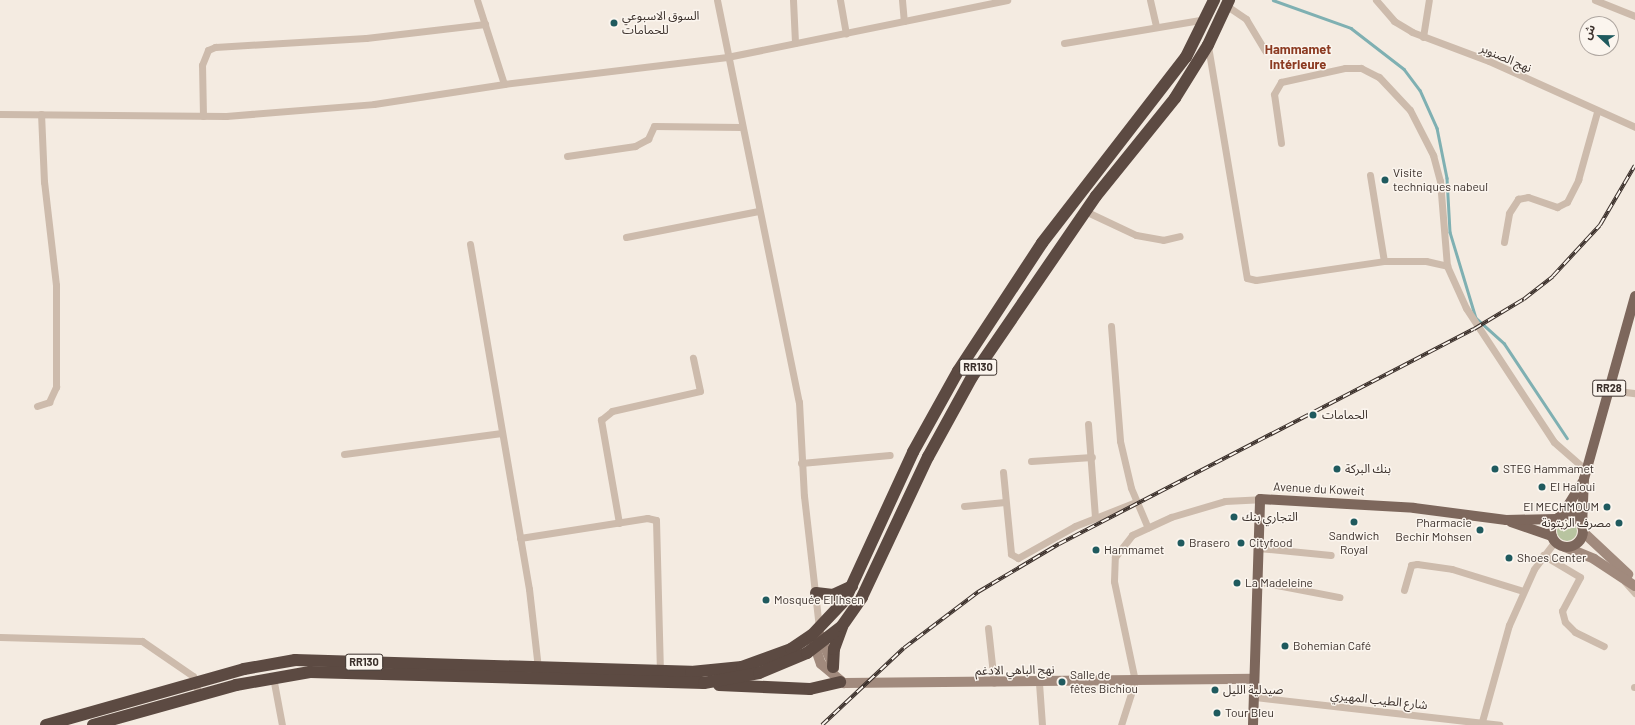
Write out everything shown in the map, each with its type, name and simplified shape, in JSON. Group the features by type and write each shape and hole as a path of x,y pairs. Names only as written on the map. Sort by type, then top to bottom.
{"highway":[{"name":"RR130","path":"46,725 198,689 310,672 704,683 778,667 817,639 853,586 885,508 958,372 1042,243 1163,90 1206,19 1214,0"},
{"name":"RR130","path":"93,725 198,689 244,669 295,660 660,671 742,667 772,658 817,639 842,626 862,597 928,457 972,377 1085,211 1175,98 1208,45 1228,3"},
{"path":"816,593 832,595 853,586"},
{"path":"833,667 834,649 842,626"},
{"path":"704,683 810,689 844,683"}],"main road":[{"name":"RR28","path":"1583,529 1585,475 1635,296"},
{"name":"RR28","path":"1553,538 1559,517 1585,475"},
{"name":"Avenue du Koweit","path":"1252,725 1255,698 1256,581 1260,498 1414,508 1506,520"},
{"path":"1506,520 1575,516 1583,529 1635,578"},
{"path":"1506,520 1553,538 1565,547 1624,578 1635,586"},
{"path":"1565,547 1577,543 1583,529"},
{"path":"817,639 844,683"},
{"path":"817,639 821,664 844,683"},
{"name":"نهج الباهي الادغم","path":"844,683 994,684 1254,679"}],"street":[{"path":"477,0 504,84"},
{"path":"716,0 758,211 799,402 801,463 818,615 817,639"},
{"path":"793,0 795,43"},
{"path":"840,0 846,33"},
{"path":"902,0 904,21"},
{"path":"0,114 203,116 374,104 504,84 727,57 1007,0"},
{"path":"1150,0 1156,26"},
{"name":"نهج الصنوبر","path":"1376,0 1394,20 1422,38 1489,61 1597,112 1635,127"},
{"path":"1422,38 1429,0"},
{"path":"1595,0 1635,16"},
{"path":"1228,3 1246,20 1265,51"},
{"path":"1064,43 1156,26 1206,19"},
{"path":"203,116 202,65 208,50 215,47 366,38 485,24"},
{"path":"1208,45 1247,278 1256,280 1384,261 1426,261 1447,266"},
{"path":"1281,143 1274,94 1281,82 1354,67 1379,78 1410,110 1433,155 1440,181 1447,266 1483,337 1499,355 1545,428 1585,475"},
{"path":"1504,242 1509,213 1518,199 1528,197 1557,207 1567,202 1578,180 1597,112"},
{"path":"37,406 50,402 56,387 56,285 44,182 41,114"},
{"path":"567,156 635,146 648,138 654,126 741,127"},
{"path":"1370,175 1384,261"},
{"path":"626,237 758,211"},
{"path":"1085,211 1136,235 1163,240 1180,236"},
{"path":"470,244 520,538 538,668"},
{"path":"1111,326 1120,441 1136,502 1148,528"},
{"path":"618,523 601,420 612,410 700,391 693,358"},
{"path":"1609,390 1635,393"},
{"path":"1088,424 1092,457 1095,518"},
{"path":"344,454 502,433"},
{"path":"801,463 890,455"},
{"path":"1031,461 1092,457"},
{"path":"1003,472 1011,554 1018,558 1095,518 1136,502"},
{"path":"1121,725 1135,681 1113,570 1122,545 1148,528 1199,508 1260,498"},
{"path":"964,506 1005,502"},
{"path":"520,538 651,517 657,523 660,671"},
{"path":"1482,723 1509,625 1523,591 1553,538"},
{"path":"1258,548 1331,555"},
{"path":"1543,555 1580,577 1562,611 1564,622 1575,632 1604,646"},
{"path":"1404,590 1411,565 1417,564 1452,569 1523,591"},
{"path":"1624,578 1635,593"},
{"path":"1256,581 1339,597"},
{"path":"988,628 994,684"},
{"path":"0,637 135,639 178,664 198,689"},
{"path":"274,677 282,725"},
{"path":"1039,683 1042,725"},
{"name":"شارع الطيب المهيري","path":"1255,698 1499,725"}],"green space":[{"path":"1567,521 1574,524 1577,531 1574,538 1567,541 1560,538 1557,531 1560,524"}],"waterway":[{"path":"1273,0 1351,28 1404,69 1420,90 1437,128 1447,178 1450,232 1476,318 1504,343 1567,438"}],"railway":[{"path":"822,725 904,648 978,592 1059,544 1474,329 1524,299 1553,276 1600,225 1635,165"}],"place":[{"name":"السوق الاسبوعي للحمامات","path":"614,23"},
{"name":"Visite techniques nabeul","path":"1385,180"},
{"name":"الحمامات","path":"1313,415"},
{"name":"بنك البركة","path":"1337,469"},
{"name":"STEG Hammamet","path":"1495,469"},
{"name":"El Haloui","path":"1542,487"},
{"name":"El MECHMOUM","path":"1607,507"},
{"name":"التجاري بنك","path":"1234,517"},
{"name":"Sandwich Royal","path":"1354,522"},
{"name":"مصرف الزيتونة","path":"1619,523"},
{"name":"Pharmacie Bechir Mohsen","path":"1480,530"},
{"name":"Brasero","path":"1181,543"},
{"name":"Cityfood","path":"1241,543"},
{"name":"Hammamet","path":"1096,550"},
{"name":"Shoes Center","path":"1509,558"},
{"name":"La Madeleine","path":"1237,583"},
{"name":"Mosquée El Ihsen","path":"766,600"},
{"name":"Bohemian Café","path":"1285,646"},
{"name":"Salle de fêtes Bichiou","path":"1062,682"},
{"name":"صيدلية الليل","path":"1215,690"},
{"name":"Tour Bleu","path":"1217,713"}],"district":[{"name":"Hammamet Intérieure","path":"1298,58"}]}
